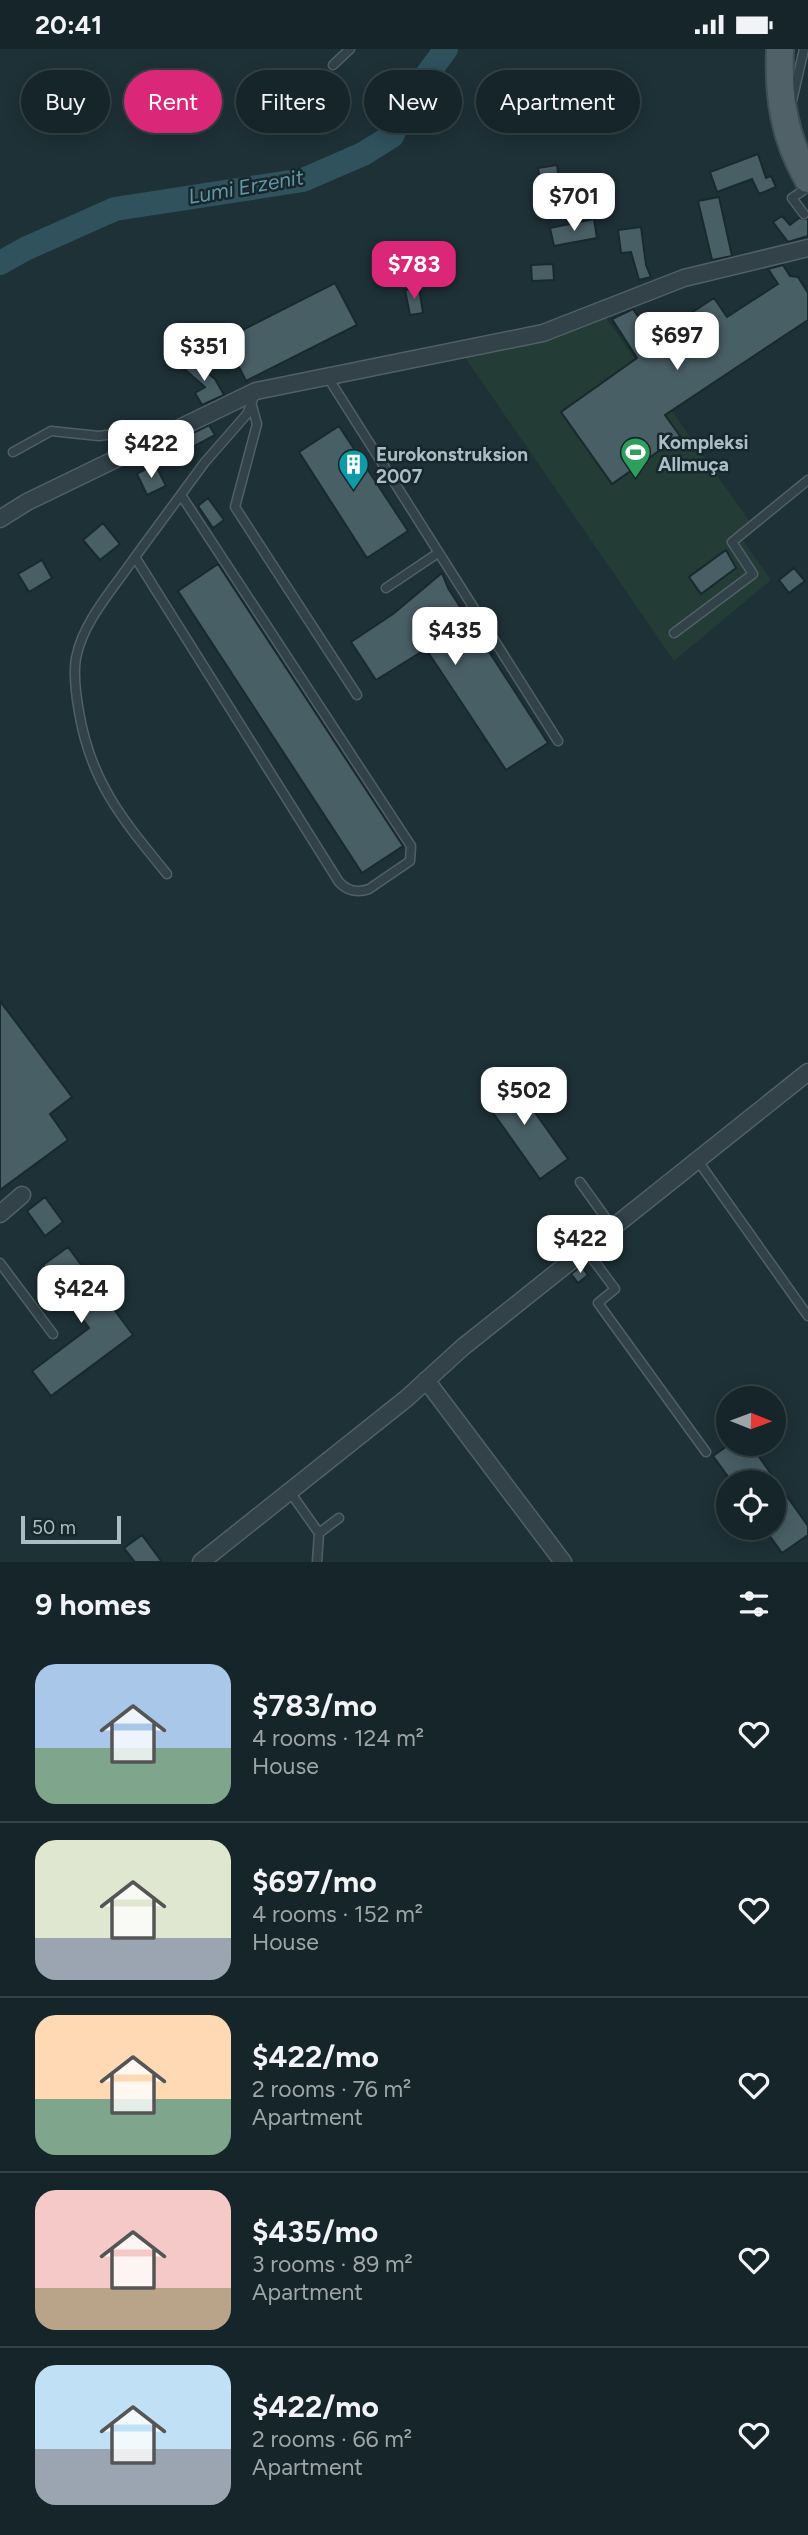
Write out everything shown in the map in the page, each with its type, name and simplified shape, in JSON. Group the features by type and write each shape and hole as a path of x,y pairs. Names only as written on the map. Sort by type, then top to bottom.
{"main road":[{"path":"780,49 779,89 785,128 808,179"}],"street":[{"path":"0,519 27,502 254,397 327,376 543,333 684,278 808,248"},
{"path":"0,507 27,502"},
{"path":"201,1562 463,1347 808,1072"},
{"path":"0,1214 23,1195"},
{"path":"426,1380 563,1562"}],"lane":[{"path":"333,65 349,49"},
{"path":"785,128 804,49"},
{"path":"804,214 792,198 808,187"},
{"path":"327,376 558,741"},
{"path":"167,874 126,823 93,769 84,738 75,682 76,658 91,620 181,495 247,414 254,397"},
{"path":"254,397 257,423 235,507 357,695"},
{"path":"13,452 51,431 99,436 149,430 165,437"},
{"path":"674,633 753,574 732,542 808,480"},
{"path":"135,557 339,882 344,887 361,892 410,861 412,855 408,840 181,495"},
{"path":"386,588 438,552"},
{"path":"698,1161 808,1316"},
{"path":"580,1182 613,1228"},
{"path":"586,1250 615,1289 598,1303 706,1452"},
{"path":"0,1263 53,1334"},
{"path":"289,1492 319,1533 317,1562"},
{"path":"319,1533 339,1518"}],"green space":[{"name":"Kompleksi Allmuça","path":"605,316 750,522 737,532 771,580 674,661 462,353"}],"building":[{"path":"758,154 766,178 771,176 776,187 759,194 752,179 717,192 710,172"},
{"path":"557,165 561,191 542,194 538,168"},
{"path":"719,197 732,256 712,260 698,201"},
{"path":"782,216 790,225 799,218 808,219 808,236 788,242 773,222"},
{"path":"594,219 597,238 554,246 550,228"},
{"path":"641,227 646,265 651,277 639,280 631,252 621,253 618,230"},
{"path":"553,264 554,280 532,281 531,265"},
{"path":"783,265 790,276 798,277 808,293 808,320 665,415 680,436 612,484 561,412 637,358 612,319 633,309 653,338 714,298 727,317 778,284 768,269"},
{"path":"335,283 357,325 246,381 225,339"},
{"path":"419,288 423,313 410,315 405,290"},
{"path":"190,358 215,379 224,395 202,405 195,393 205,387 182,367"},
{"path":"209,425 215,435 191,448 185,437"},
{"name":"Eurokonstruksion 2007","path":"339,426 408,531 367,558 299,452"},
{"path":"155,464 166,486 147,495 137,474"},
{"path":"208,498 224,520 213,528 198,506"},
{"path":"103,523 120,544 100,560 83,540"},
{"path":"726,550 736,568 701,594 689,577"},
{"path":"42,560 52,578 29,592 18,574"},
{"path":"218,564 403,846 362,873 178,591"},
{"path":"794,568 805,581 789,593 779,580"},
{"path":"442,573 448,588 548,743 506,770 426,649 376,680 351,642 393,614"},
{"path":"0,1001 72,1097 50,1114 68,1140 0,1190"},
{"path":"509,1076 568,1159 540,1179 481,1096"},
{"path":"45,1197 63,1222 45,1236 27,1211"},
{"path":"68,1247 133,1335 51,1396 32,1371 89,1328 43,1265"},
{"path":"581,1266 588,1275 578,1283 571,1274"},
{"path":"716,1454 716,1456 758,1456 768,1470 723,1470 713,1456"},
{"path":"786,1495 808,1526 808,1535 782,1553 773,1540 786,1540"},
{"path":"142,1535 162,1562 135,1562 124,1548"}],"waterway":[{"name":"Lumi Erzenit","path":"0,263 115,209 303,180 363,154 392,136 411,96 446,49"}],"place":[{"name":"Kompleksi Allmuça","path":"635,480"},
{"name":"Eurokonstruksion 2007","path":"353,492"}]}
